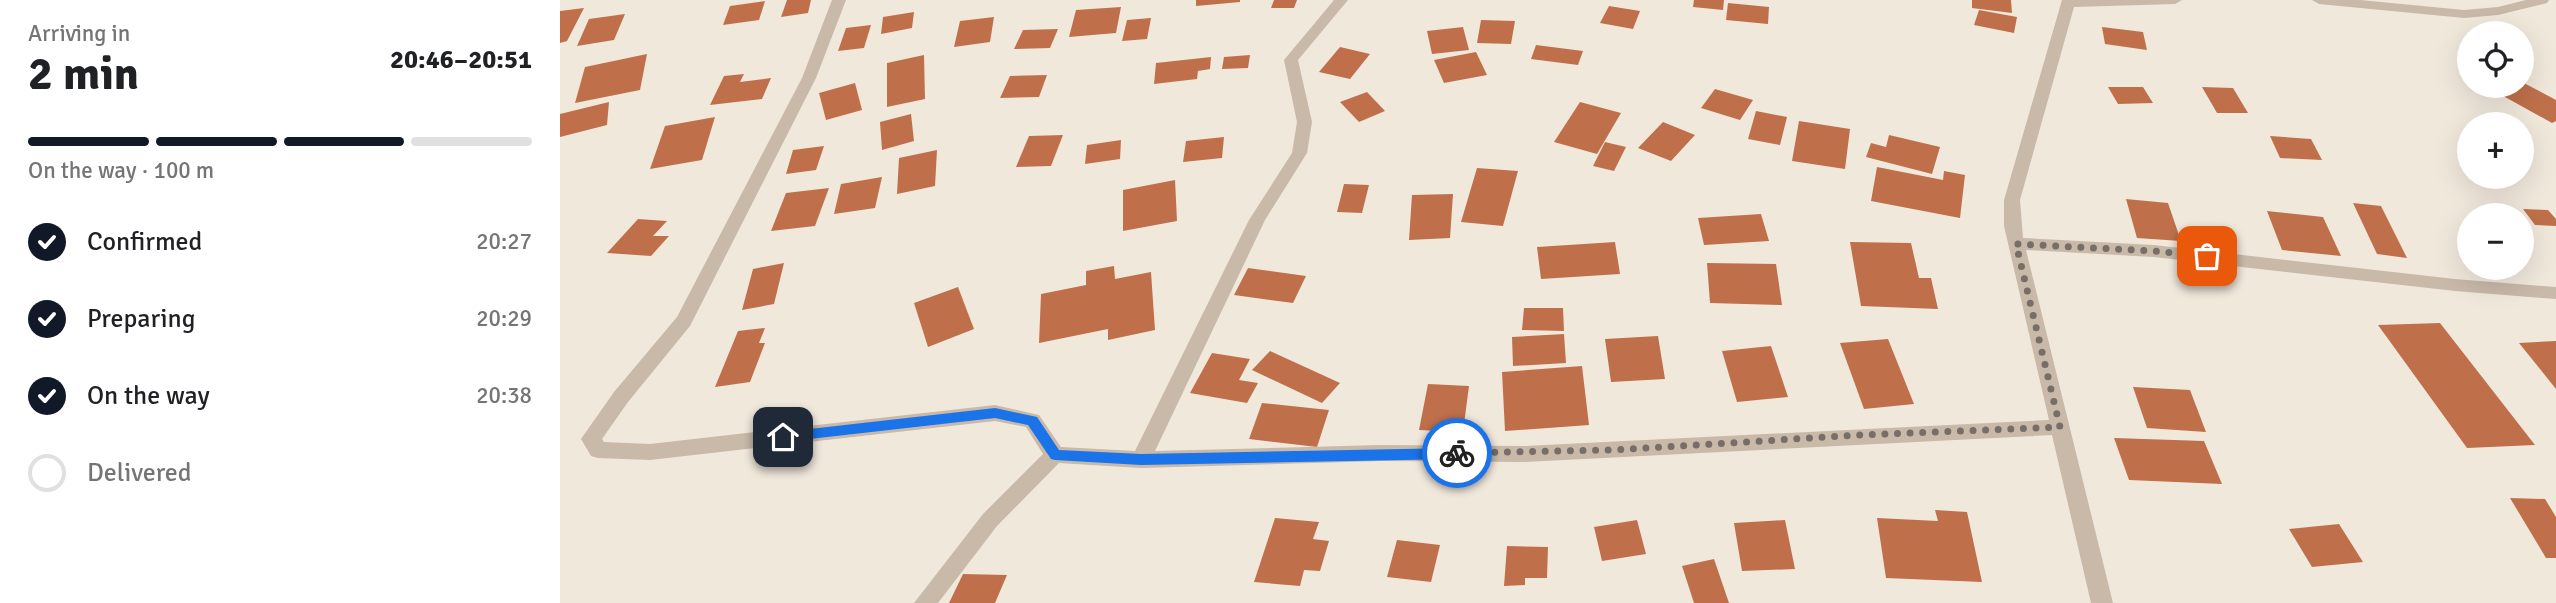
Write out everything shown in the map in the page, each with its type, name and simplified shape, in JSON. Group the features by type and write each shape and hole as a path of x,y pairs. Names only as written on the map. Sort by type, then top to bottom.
{"street":[{"path":"839,0 803,89 684,321 621,397 591,439 598,450 649,452 995,413 1032,421 1055,455"},
{"path":"1141,460 1258,218 1295,163 1303,142 1306,121 1291,60 1341,0"},
{"path":"2102,603 2016,244 2012,226 2012,200 2069,2 2175,0"},
{"path":"2319,0 2464,14 2498,11 2542,0"},
{"path":"2016,244 2154,251 2556,293"},
{"path":"925,603 990,520 1055,455 1141,460 1381,453 1551,453 1860,435 2060,427"}],"building":[{"path":"787,0 811,0 808,13 781,17"},
{"path":"1196,0 1240,0 1240,2 1196,6"},
{"path":"1274,0 1297,0 1294,8 1271,8"},
{"path":"1694,0 1724,0 1723,10 1693,7"},
{"path":"1972,0 2011,0 2012,13 1972,8"},
{"path":"765,1 759,20 723,25 730,6"},
{"path":"1728,3 1769,7 1768,24 1726,20"},
{"path":"1609,6 1640,11 1633,29 1600,23"},
{"path":"1121,7 1116,33 1069,37 1076,10"},
{"path":"584,8 567,41 560,43 560,11"},
{"path":"1979,10 2017,17 2014,33 1974,25"},
{"path":"914,12 912,28 881,34 883,17"},
{"path":"625,14 614,40 577,46 589,19"},
{"path":"994,17 990,42 954,47 960,21"},
{"path":"1151,18 1147,39 1122,41 1127,20"},
{"path":"1481,20 1515,21 1511,44 1477,43"},
{"path":"871,25 864,48 838,51 846,28"},
{"path":"1463,27 1469,50 1432,54 1427,31"},
{"path":"2102,27 2143,32 2147,50 2105,44"},
{"path":"1058,29 1050,48 1014,49 1023,30"},
{"path":"1536,45 1583,51 1578,65 1531,59"},
{"path":"1340,47 1370,54 1350,79 1319,72"},
{"path":"1476,52 1487,75 1444,83 1434,60"},
{"path":"647,54 640,90 575,103 585,67"},
{"path":"924,55 925,99 887,107 887,63"},
{"path":"1250,55 1248,68 1222,69 1224,57"},
{"path":"1211,57 1210,69 1198,71 1197,79 1154,84 1156,63"},
{"path":"744,74 740,82 771,78 762,99 710,105 724,76"},
{"path":"1047,75 1039,97 1000,98 1010,76"},
{"path":"855,83 862,110 826,120 819,93"},
{"path":"2108,87 2143,87 2153,103 2118,104"},
{"path":"2202,87 2233,88 2248,113 2217,113"},
{"path":"2534,88 2556,100 2556,121 2552,123 2507,98 2534,98"},
{"path":"1715,89 1753,100 1740,120 1701,108"},
{"path":"1367,92 1385,111 1359,122 1340,102"},
{"path":"609,102 607,125 560,137 560,114"},
{"path":"1580,102 1621,113 1597,154 1554,142"},
{"path":"1756,111 1787,117 1780,145 1748,139"},
{"path":"911,114 914,141 882,150 880,122"},
{"path":"715,117 702,160 650,169 665,126"},
{"path":"1799,121 1850,129 1845,169 1792,161"},
{"path":"1663,122 1695,135 1671,161 1638,148"},
{"path":"1063,135 1051,166 1016,167 1029,136"},
{"path":"1889,135 1940,147 1932,174 1866,157 1871,143 1886,147"},
{"path":"2270,136 2311,139 2322,160 2280,158"},
{"path":"1224,137 1222,158 1183,162 1186,141"},
{"path":"1121,140 1120,159 1085,164 1087,145"},
{"path":"1605,142 1626,147 1614,171 1593,166"},
{"path":"824,146 816,170 786,174 793,150"},
{"path":"937,150 935,186 897,194 899,158"},
{"path":"1877,167 1943,180 1944,171 1965,175 1960,218 1871,201"},
{"path":"1477,168 1518,171 1503,226 1461,222"},
{"path":"882,177 875,208 834,214 841,184"},
{"path":"1175,180 1177,221 1123,231 1123,190"},
{"path":"1344,184 1369,185 1362,213 1337,212"},
{"path":"829,188 815,226 771,231 786,193"},
{"path":"1453,194 1450,238 1409,240 1412,195"},
{"path":"2126,199 2168,203 2181,241 2137,238"},
{"path":"2353,203 2381,206 2407,258 2377,254"},
{"path":"2534,209 2548,210 2556,219 2556,226 2535,225"},
{"path":"2267,211 2323,217 2341,256 2282,250"},
{"path":"1761,214 1769,241 1704,245 1698,218"},
{"path":"638,219 667,221 653,236 669,236 651,256 607,253"},
{"path":"1615,242 1620,274 1541,279 1537,247"},
{"path":"1850,242 1911,243 1919,278 1931,278 1938,309 1861,306"},
{"path":"784,263 774,304 742,310 753,269"},
{"path":"1707,263 1776,264 1782,305 1710,303"},
{"path":"1114,266 1115,279 1151,272 1155,330 1108,340 1108,329 1039,343 1041,294 1086,285 1086,271"},
{"path":"1248,268 1306,276 1293,303 1234,295"},
{"path":"958,287 974,329 928,347 914,303"},
{"path":"1524,308 1563,308 1564,331 1522,330"},
{"path":"2440,323 2535,445 2467,448 2378,325"},
{"path":"765,328 759,343 765,343 750,382 715,387 738,331"},
{"path":"1564,334 1566,363 1513,366 1512,337"},
{"path":"1658,336 1665,379 1611,382 1605,339"},
{"path":"1888,339 1914,404 1864,409 1840,343"},
{"path":"2556,341 2556,389 2519,343"},
{"path":"1771,346 1788,397 1737,402 1722,351"},
{"path":"1270,351 1340,383 1322,403 1252,370"},
{"path":"1212,353 1250,359 1239,380 1258,383 1247,403 1190,393"},
{"path":"1582,366 1589,425 1505,431 1502,372"},
{"path":"1428,384 1469,386 1463,432 1419,430"},
{"path":"2133,387 2190,390 2206,432 2147,428"},
{"path":"1262,403 1329,410 1317,447 1249,439"},
{"path":"2114,438 2204,441 2222,484 2129,480"},
{"path":"2510,498 2545,499 2556,517 2556,558 2546,558"},
{"path":"1935,510 1967,512 1982,582 1886,578 1877,518 1938,521"},
{"path":"1275,518 1319,522 1313,539 1329,541 1320,571 1304,570 1300,586 1254,582"},
{"path":"1637,520 1646,554 1602,561 1594,527"},
{"path":"1785,520 1795,569 1742,571 1734,523"},
{"path":"2339,524 2363,562 2312,567 2289,529"},
{"path":"1397,540 1440,545 1431,582 1387,577"},
{"path":"1507,546 1548,547 1547,578 1525,578 1525,585 1504,586"},
{"path":"1714,559 1729,603 1694,603 1682,566"},
{"path":"963,574 1007,575 995,603 949,603"}],"way so far":[{"path":"1457,453 1525,454 2060,427 2016,244 2207,256"}],"route":[{"path":"783,437 995,413 1032,421 1055,455 1141,460 1457,453"}]}
